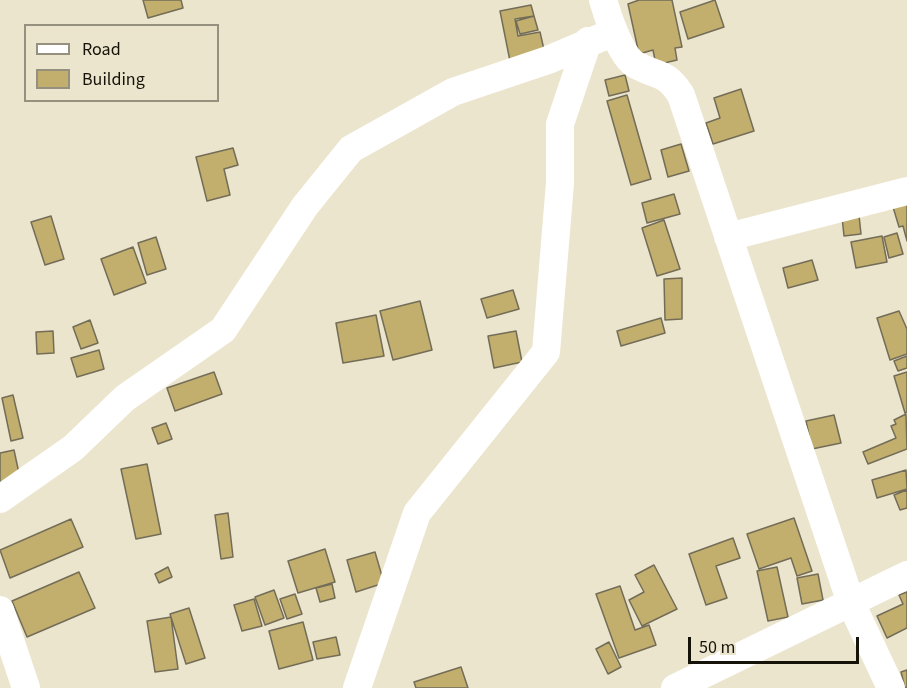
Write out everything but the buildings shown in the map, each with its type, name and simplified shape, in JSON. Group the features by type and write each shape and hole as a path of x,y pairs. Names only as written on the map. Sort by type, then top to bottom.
{"street":[{"path":"357,688 417,513 546,352 560,183 560,124 601,37 603,0"},
{"path":"601,37 634,65 664,74 681,95 851,603 891,688"},
{"path":"0,499 73,448 125,398 223,330 305,206 351,149 453,92 548,60 601,37"},
{"path":"728,237 907,191"},
{"path":"675,688 907,575"},
{"path":"0,610 14,676"}]}
